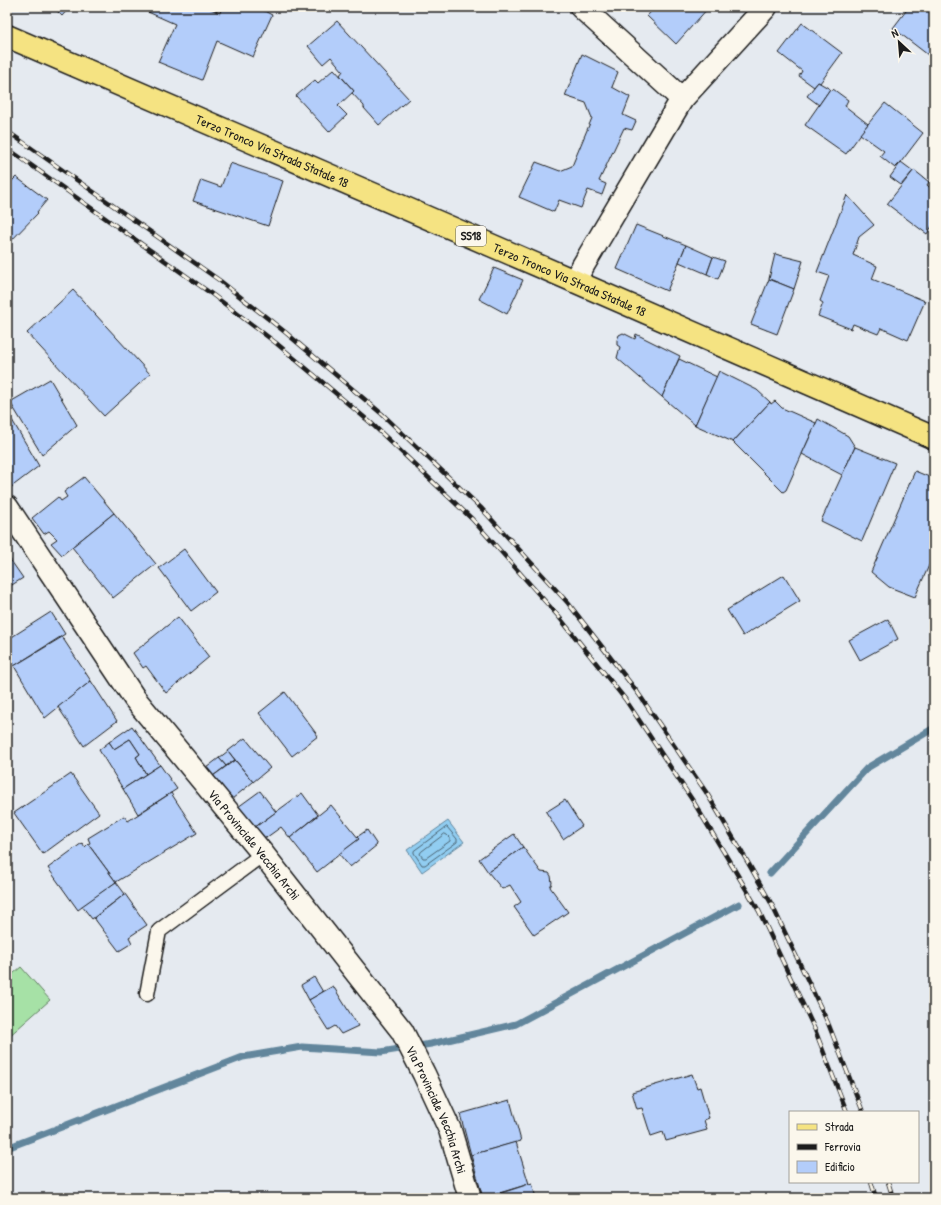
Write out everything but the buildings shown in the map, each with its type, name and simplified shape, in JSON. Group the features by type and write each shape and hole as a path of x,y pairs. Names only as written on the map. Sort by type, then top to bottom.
{"main road":[{"name":"Terzo Tronco Via Strada Statale 18","path":"7,36 934,438"}],"street":[{"path":"581,7 682,99"},
{"path":"574,281 682,99 766,7"},
{"name":"Via Provinciale Vecchia Archi","path":"7,508 135,699 263,854 402,1031 450,1130 470,1198"}],"lane":[{"path":"147,994 159,931 263,854"}],"green space":[{"path":"21,967 50,1000 7,1038 7,979"}],"water":[{"path":"448,821 464,842 422,872 407,850"}],"waterway":[{"path":"770,873 867,768 934,728"},
{"path":"7,1148 243,1057 302,1047 381,1052 431,1044 516,1024 739,904"}],"railway":[{"path":"7,131 219,280 285,332 382,414 482,509 568,603 638,693 706,792 747,861 771,903 828,1023 863,1111"},
{"path":"7,148 213,295 276,343 371,423 472,519 559,617 625,699 693,801 759,911 815,1030 847,1111"},
{"path":"871,1183 876,1198"},
{"path":"888,1183 893,1198"}]}
